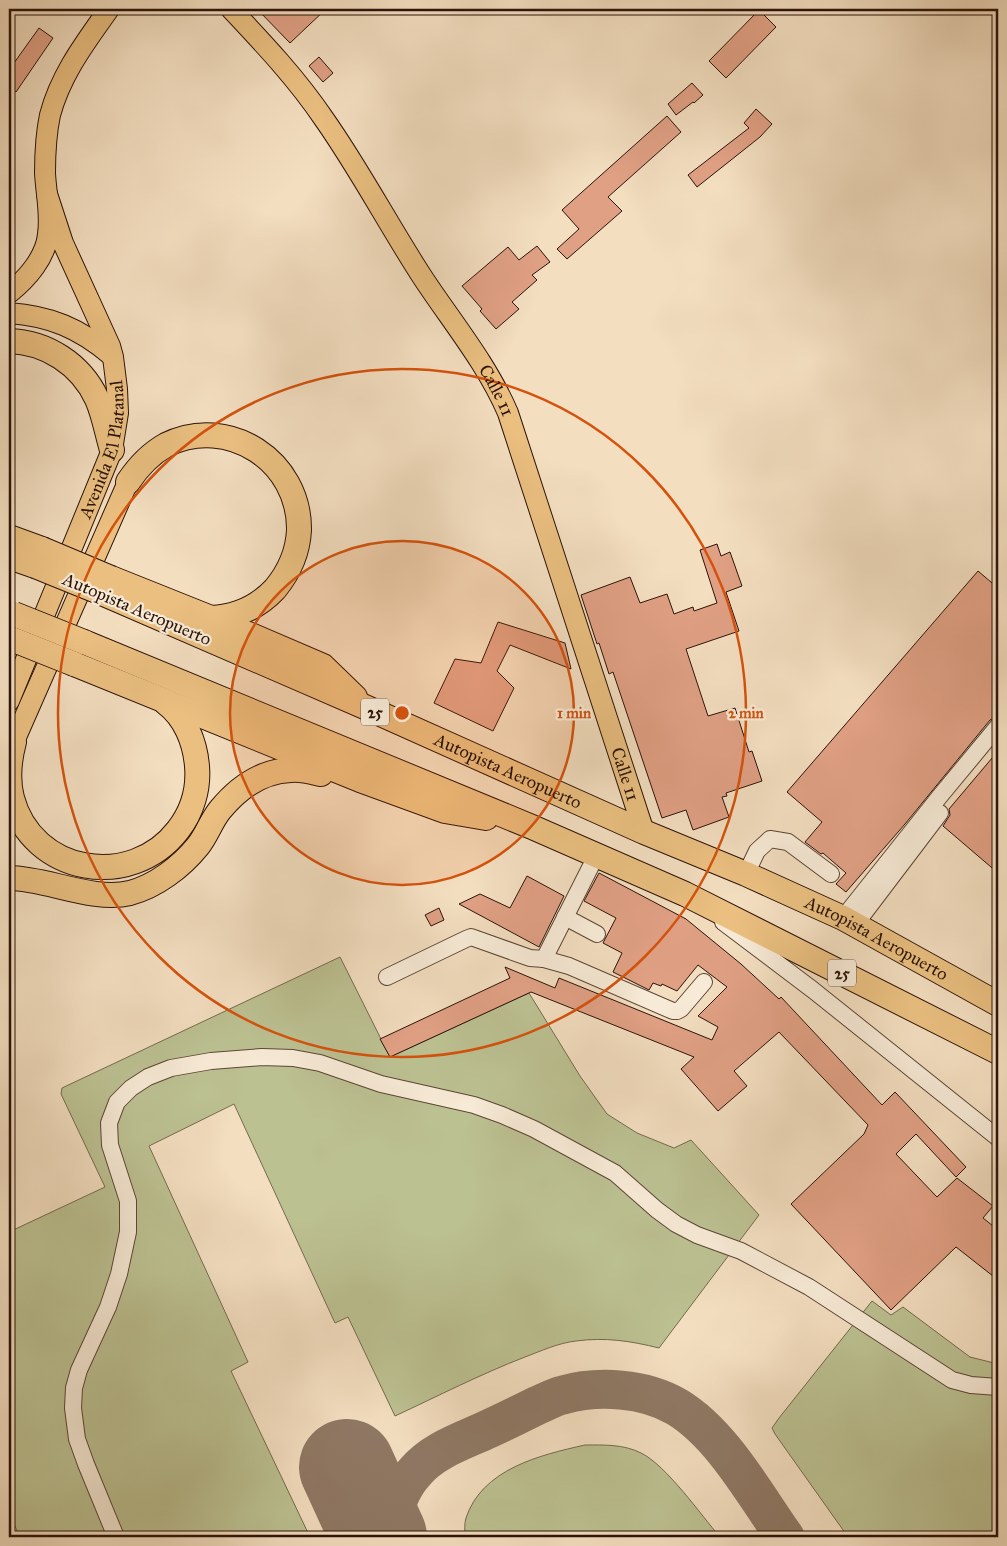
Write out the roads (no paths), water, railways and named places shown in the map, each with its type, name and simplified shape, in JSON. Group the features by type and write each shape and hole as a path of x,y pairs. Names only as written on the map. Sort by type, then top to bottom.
{"highway":[{"path":"9,340 46,348 65,360 81,374 97,399 112,450"},
{"path":"128,482 144,461 165,446 190,437 203,435 229,438 242,442 264,455 282,474 294,497 299,523 296,549 286,573 270,594 249,609 224,618 211,618"},
{"path":"9,537 39,558"},
{"name":"Autopista Aeropuerto","path":"9,557 39,558 108,586 365,707 644,832 746,874 849,922 998,1004"},
{"path":"108,586 211,618 323,666 365,707"},
{"name":"25","path":"11,614 84,642 532,827 685,894 998,1052"},
{"path":"9,638 360,780 445,811 532,827"},
{"path":"11,747 9,771 12,799 21,819 33,837 56,855 76,863 97,867 125,865 152,854 174,835 190,810 197,782 196,754 192,739 185,726 168,704 155,697"},
{"path":"9,878 100,894 129,893 155,883 176,867 198,846 220,810 244,787 262,776 292,770 360,780"}],"main road":[{"name":"Avenida El Platanal","path":"9,293 29,274 41,257 48,235 45,174 47,134 56,95 77,53 109,9"},
{"name":"Calle 11","path":"231,9 276,56 324,119 422,278 485,369 501,396 508,412 644,832"},
{"name":"Avenida El Platanal","path":"9,701 112,450 118,413 117,389 110,346 63,243 47,194"},
{"path":"9,313 27,314 59,323 88,337 113,357"},
{"name":"Avenida El Platanal","path":"11,747 128,482"}],"street":[{"path":"849,922 940,796 998,726"},
{"path":"849,922 998,741"},
{"path":"746,874 757,851 770,839 788,842 831,874"},
{"path":"544,959 596,856"},
{"path":"685,894 813,990 998,1138"},
{"path":"566,917 597,934"},
{"path":"388,977 466,938 471,938 530,958 544,959 569,966 673,1011 681,1009 704,982"},
{"path":"116,1537 77,1439 74,1408 74,1388 79,1370 108,1307 119,1274 128,1232 128,1201 110,1145 109,1123 117,1102 131,1088 148,1077 171,1068 211,1061 262,1057 292,1058 320,1063 381,1084 474,1105 502,1115 568,1147 615,1173 676,1224 741,1251 809,1287 952,1380 971,1385 998,1387"}]}
